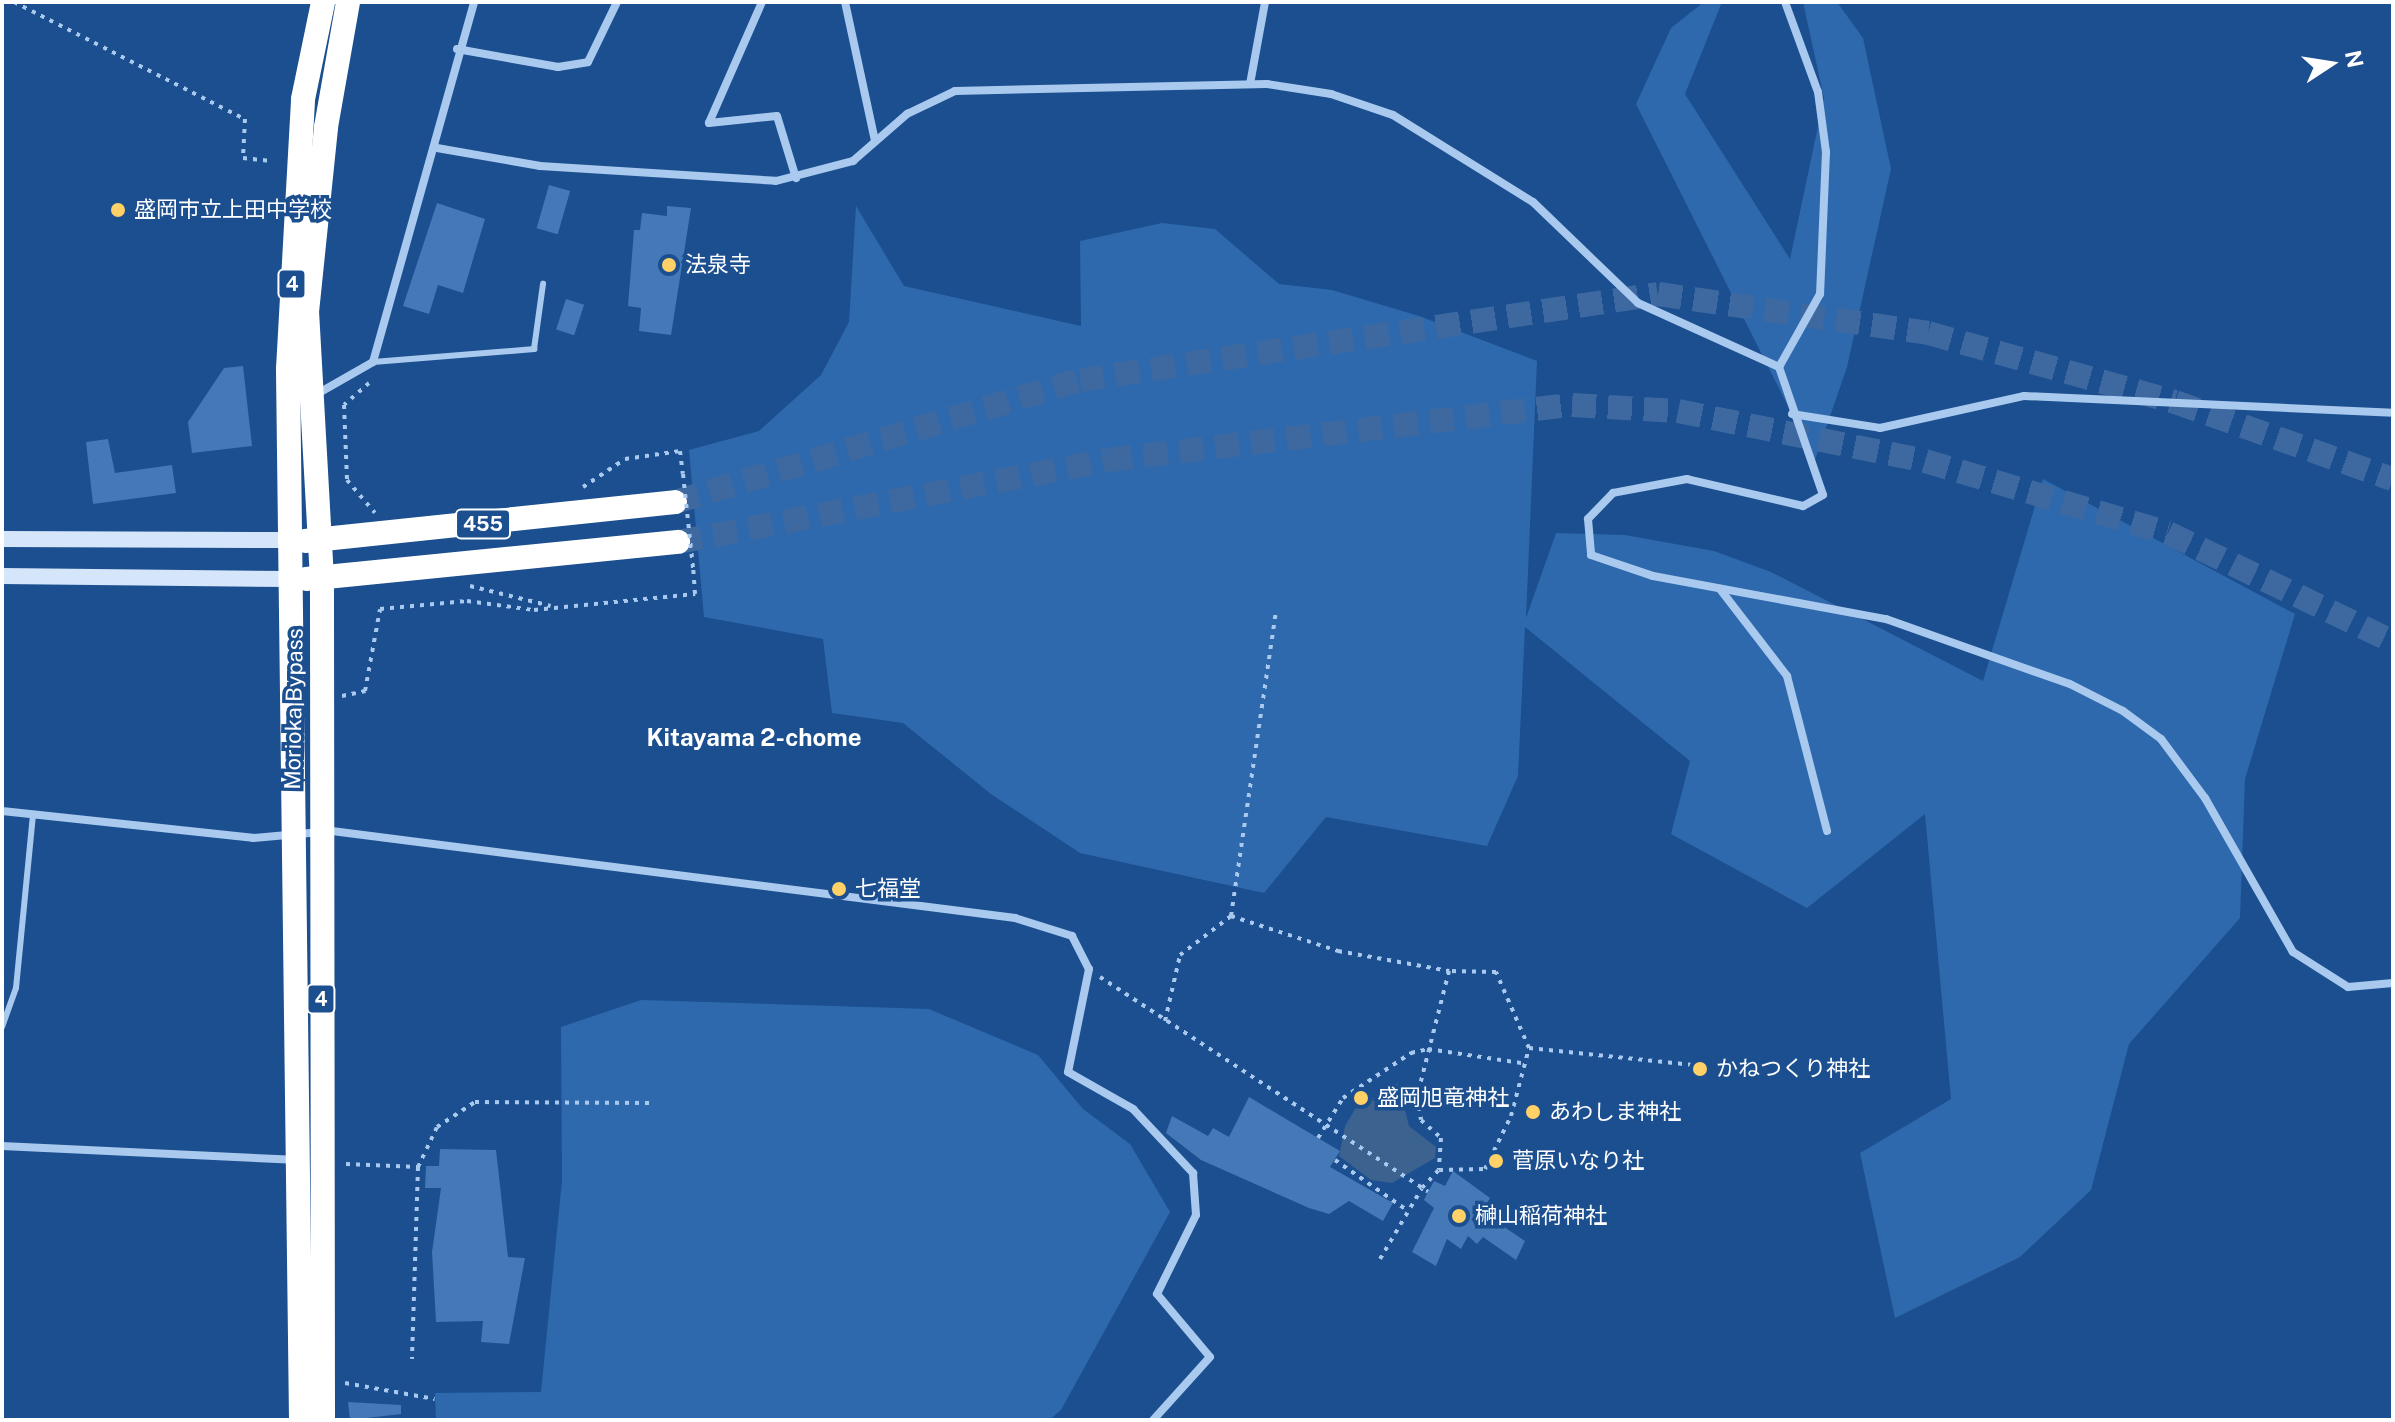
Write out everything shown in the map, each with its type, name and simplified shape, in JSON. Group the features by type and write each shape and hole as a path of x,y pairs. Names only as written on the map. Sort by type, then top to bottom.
{"highway":[{"name":"Morioka Bypass","path":"301,1420 289,579 297,164 323,2"},
{"name":"Morioka Bypass","path":"323,1420 319,832 322,579 310,397 315,231 348,2"},
{"name":"455","path":"290,540 320,541 675,502"},
{"name":"455","path":"289,579 322,579 678,542"}],"street":[{"path":"310,397 373,362 437,148 457,49 474,2"},
{"path":"457,49 558,67 588,62 617,2"},
{"path":"762,2 709,123 777,116 796,178"},
{"path":"1250,84 1265,2"},
{"path":"1785,2 1818,92 1826,152 1820,294 1779,367 1792,414 1822,488 1815,504 1687,479 1613,493 1588,519 1591,555 1607,565 1886,619 2070,684 2123,711 2161,739 2205,798 2293,952 2348,987 2393,983"},
{"path":"847,5 875,141"},
{"path":"437,148 662,178 796,178 829,172 875,141 907,114 955,91 1250,84 1331,94 1393,115 1533,202 1638,303 1779,367"},
{"path":"1792,414 1880,428 2024,396 2393,413"},
{"path":"2,539 290,540"},
{"path":"2,576 289,579"},
{"path":"1720,588 1787,676 1827,831"},
{"path":"2,811 253,838 319,832 1015,918 1072,936 1089,969 1068,1072 1133,1109 1193,1173 1196,1215 1157,1294 1210,1357 1153,1420"},
{"path":"2,1146 299,1161"}],"lane":[{"path":"373,362 534,349 543,284"},
{"path":"2,1027 16,988 33,814"}],"path":[{"path":"14,2 245,119 243,158 272,161"},
{"path":"361,390 344,405 347,480 378,516 393,515"},
{"path":"332,698 365,691 380,609 467,601 556,608 695,594 680,451 625,459 570,490"},
{"path":"468,586 556,608"},
{"path":"1165,1021 1180,955 1231,916 1276,612"},
{"path":"1231,916 1338,951 1449,971 1496,972 1529,1048 1527,1064 1485,1169 1439,1170"},
{"path":"1089,969 1342,1140 1428,1192"},
{"path":"1380,1259 1422,1188 1439,1170 1441,1138 1421,1120 1417,1097 1449,971"},
{"path":"1529,1048 1693,1065"},
{"path":"1318,1138 1365,1079 1428,1049 1527,1064"},
{"path":"412,1359 418,1167 437,1127 475,1102 652,1103"},
{"path":"1335,1160 1408,1211"},
{"path":"336,1163 418,1167"},
{"path":"323,1379 435,1399"}],"shaded area":[{"path":"1704,2 1722,2 1685,94 1790,259 1824,98 1803,2 1837,2 1863,38 1891,169 1847,367 1815,460 1636,104 1671,28"},
{"path":"856,206 904,286 1081,326 1080,241 1162,223 1215,229 1279,284 1332,290 1419,316 1537,361 1526,618 1556,533 1625,535 1714,551 1771,572 1983,681 2043,479 2295,614 2245,779 2240,918 2129,1044 2091,1190 2020,1257 1895,1318 1860,1153 1951,1099 1925,814 1807,908 1671,834 1690,761 1525,627 1518,776 1487,846 1326,817 1264,893 1080,853 991,794 903,723 832,713 823,639 704,617 689,450 759,431 821,375 849,322"},
{"path":"641,1000 929,1009 1038,1055 1083,1109 1130,1144 1170,1212 1061,1410 1049,1420 436,1420 435,1393 541,1392 562,1180 561,1027"},
{"path":"1398,1083 1409,1126 1436,1147 1435,1158 1392,1183 1371,1180 1339,1156 1345,1126 1355,1109"}],"building":[{"path":"549,185 570,191 558,234 537,228"},
{"path":"437,203 485,219 463,293 438,285 429,314 403,306"},
{"path":"667,206 691,208 671,335 639,331 641,308 628,306 634,230 640,230 642,213 667,216"},
{"path":"566,299 584,305 574,335 556,329"},
{"path":"243,366 252,446 192,453 188,422 224,368"},
{"path":"108,439 115,473 172,465 176,493 93,504 86,442"},
{"path":"1249,1097 1340,1151 1330,1167 1393,1203 1383,1221 1349,1201 1329,1214 1309,1208 1201,1160 1166,1133 1172,1116 1208,1136 1213,1128 1229,1137"},
{"path":"440,1149 496,1150 508,1257 525,1258 509,1344 481,1342 483,1321 436,1322 432,1252 441,1188 425,1188 426,1166 439,1166"},
{"name":"榊山稲荷神社","path":"1453,1171 1490,1198 1482,1212 1525,1241 1516,1260 1483,1237 1477,1244 1468,1236 1461,1249 1447,1239 1436,1266 1412,1252 1434,1208 1424,1200 1428,1192 1434,1181 1445,1186"},
{"path":"348,1402 401,1405 401,1414 350,1420"}],"tunnel":[{"path":"675,502 1080,380 1658,294 1928,333 2175,402 2393,479"},
{"path":"678,542 1108,460 1572,405 1678,411 1925,461 2168,533 2393,642"}],"place":[{"name":"盛岡市立上田中学校","path":"118,210"},
{"name":"法泉寺","path":"669,265"},
{"name":"七福堂","path":"839,889"},
{"name":"かねつくり神社","path":"1700,1069"},
{"name":"盛岡旭竜神社","path":"1361,1098"},
{"name":"あわしま神社","path":"1533,1112"},
{"name":"菅原いなり社","path":"1496,1161"},
{"name":"榊山稲荷神社","path":"1459,1216"}],"district":[{"name":"Kitayama 2-chome","path":"754,738"}]}
